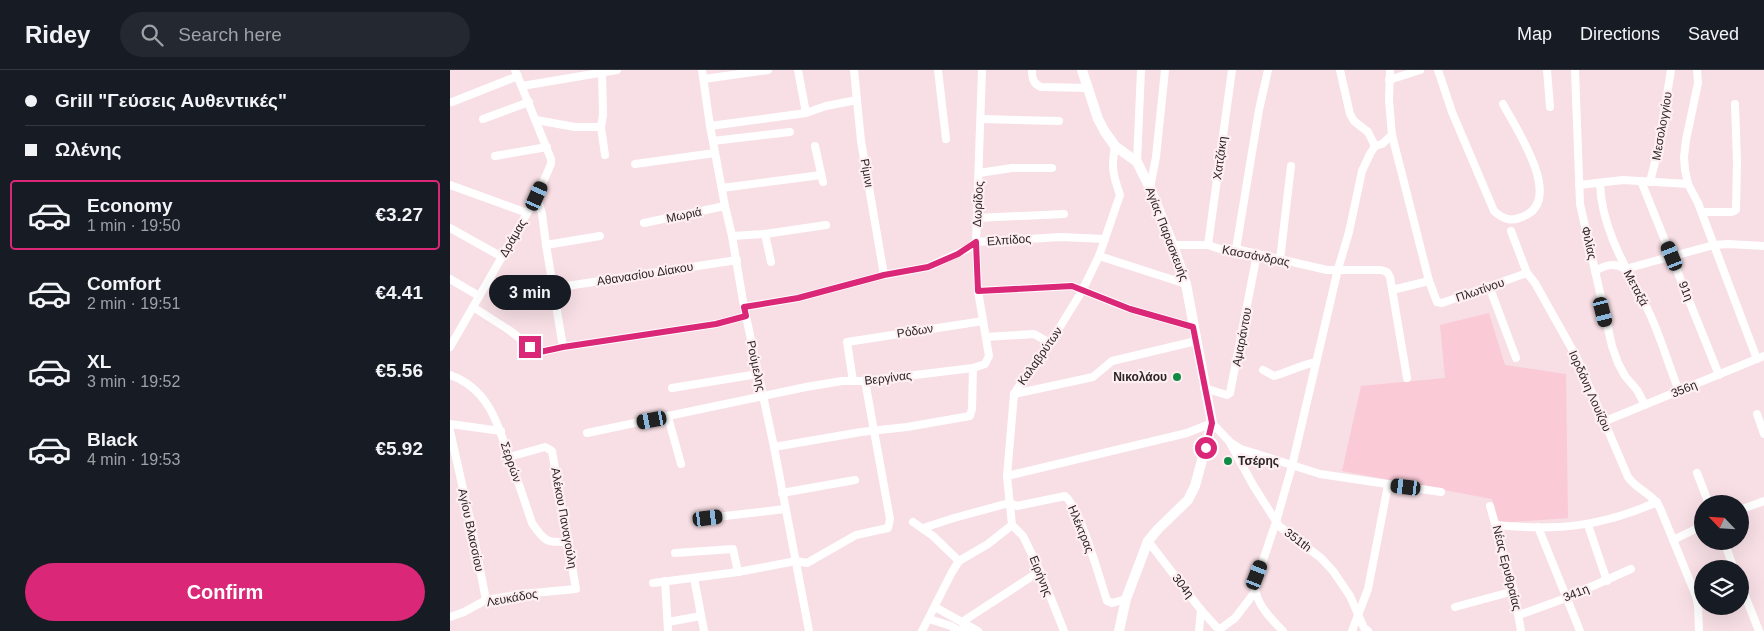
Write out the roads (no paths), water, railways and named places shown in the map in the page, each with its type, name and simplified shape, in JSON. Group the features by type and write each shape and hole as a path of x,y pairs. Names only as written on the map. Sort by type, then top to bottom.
{"street":[{"path":"522,86 617,70"},
{"name":"Ρούμελης","path":"702,70 710,126 737,260 744,307 774,447 809,631"},
{"path":"704,79 768,70"},
{"path":"798,70 806,113"},
{"name":"Ρίμινι","path":"854,70 861,141 884,275"},
{"path":"938,70 946,139"},
{"name":"Δωρίδος","path":"982,70 976,242 978,291 986,337"},
{"path":"1032,70 1033,82 1041,87 1088,88"},
{"name":"Αγίας Παρασκευής","path":"1082,70 1098,119 1115,146 1137,162 1150,188 1173,246 1186,284 1212,423 1206,448 1188,500 1148,541 1126,599 1119,631"},
{"path":"1137,162 1141,70"},
{"path":"1150,188 1156,157 1164,70"},
{"name":"Χατζάκη","path":"1208,245 1232,70"},
{"path":"1236,249 1259,110 1268,70"},
{"path":"1340,70 1350,114 1354,121 1368,132 1376,146"},
{"path":"1390,70 1389,100 1392,135 1428,281 1392,290"},
{"path":"1389,80 1420,70"},
{"path":"1438,70 1452,112 1494,211 1507,220 1516,220 1527,216 1537,205 1541,196 1541,187 1536,169 1503,104"},
{"path":"1547,70 1550,107"},
{"name":"Φιλίας","path":"1575,70 1580,204 1603,312 1618,363 1645,405"},
{"name":"Μεσολογγίου","path":"1650,182 1658,150 1671,70"},
{"path":"1698,70 1698,83 1685,148 1685,170 1688,184 1702,212 1761,358"},
{"path":"602,72 603,115 601,127 605,155"},
{"path":"452,102 516,73"},
{"name":"Δράμας","path":"450,347 528,213 551,164 547,147 516,73"},
{"path":"710,126 806,113 826,106 857,100"},
{"path":"483,119 528,102"},
{"path":"1702,212 1732,212 1736,210 1735,104"},
{"path":"980,119 1059,121"},
{"path":"536,120 575,126 601,127"},
{"path":"713,141 790,132"},
{"path":"1282,631 1259,602 1255,592 1257,575 1276,522 1292,466 1362,171 1376,146 1382,144 1392,135"},
{"path":"722,188 822,178 815,146"},
{"name":"Καλαβρύτων","path":"1012,524 1007,476 1014,394 1022,380 1050,343 1082,291 1099,256 1120,194 1112,171 1115,146"},
{"path":"495,156 547,147"},
{"path":"636,164 715,153"},
{"path":"1280,260 1291,166"},
{"path":"979,172 1012,168 1052,168"},
{"path":"1579,186 1600,184 1614,180 1688,184"},
{"name":"91η","path":"1641,181 1719,375"},
{"name":"Μεταξά","path":"1600,184 1602,206 1606,221 1625,269 1648,310 1679,391"},
{"path":"450,185 528,213"},
{"path":"537,196 542,214 563,347"},
{"name":"Μωριά","path":"644,223 725,206"},
{"path":"977,218 1064,214"},
{"path":"732,236 765,234 826,225"},
{"path":"450,228 502,257"},
{"name":"Ιορδάνη Λουίζου","path":"1512,231 1527,274 1535,283 1576,358 1631,481 1657,502"},
{"path":"765,234 771,262"},
{"path":"546,245 600,236"},
{"name":"Ελπίδος","path":"744,307 798,298 884,275 928,267 961,252 976,242 1062,237 1105,239"},
{"name":"Κασσάνδρας","path":"1173,246 1208,245 1220,249 1236,249 1327,270 1382,270 1387,272 1390,277 1407,378"},
{"path":"1595,271 1612,264 1619,265 1625,269 1714,245 1764,246"},
{"name":"Αμαράντου","path":"1204,388 1228,395 1230,393 1257,254"},
{"path":"1099,256 1186,284"},
{"name":"Αθανασίου Δίακου","path":"554,288 737,260"},
{"name":"Πλωτίνου","path":"1428,281 1434,298 1437,302 1442,303 1527,274"},
{"path":"450,279 479,296"},
{"path":"978,291 1072,286 1136,311 1193,327"},
{"path":"1489,286 1516,358"},
{"path":"473,307 540,352 716,324 746,316"},
{"name":"Ρόδων","path":"853,381 847,342 983,321"},
{"path":"774,447 861,432 907,428 970,416 972,409 973,368 988,362 986,337 1034,334 1050,343"},
{"path":"1014,394 1093,377 1112,361 1196,341"},
{"name":"356η","path":"1603,422 1761,358"},
{"path":"1263,370 1274,376 1302,365 1316,362"},
{"name":"Βεργίνας","path":"587,433 806,387 973,368"},
{"path":"672,388 758,374"},
{"name":"Σερρών","path":"450,375 462,380 480,394 492,412 501,431 532,523 540,535 546,541 553,543 569,541"},
{"path":"653,584 738,572 796,561 807,563 856,536 888,528 890,519 865,381"},
{"path":"1757,414 1764,434"},
{"path":"668,416 681,464"},
{"path":"1007,476 1179,436 1212,423"},
{"name":"351th","path":"1212,423 1230,441 1253,485 1276,522 1283,530 1321,558 1350,596 1364,628 1368,631"},
{"path":"450,424 501,431"},
{"name":"Αγίου Βλασσίου","path":"450,431 486,600"},
{"path":"1230,441 1242,448 1320,474 1441,492"},
{"name":"Αλέκου Παναγούλη","path":"510,457 545,447 550,448 552,451 576,589"},
{"path":"1696,473 1705,495"},
{"path":"782,493 855,480"},
{"path":"1352,631 1359,616 1372,572 1388,485"},
{"name":"Ηλέκτρας","path":"1009,503 1017,506 1060,495 1069,499 1081,525 1107,601 1112,603 1126,599"},
{"path":"1749,507 1764,501"},
{"path":"1496,526 1566,528 1588,525 1629,514 1657,502 1696,596 1698,605 1695,630"},
{"path":"923,528 1009,503"},
{"name":"Νέας Ερυθραίας","path":"1490,506 1514,591 1521,631"},
{"path":"708,518 785,509"},
{"path":"913,522 923,528 959,562"},
{"path":"922,631 959,562 988,544 1012,524"},
{"name":"Ειρήνης","path":"1012,524 1023,536 1040,571 1064,631"},
{"path":"1588,525 1607,580"},
{"path":"1538,527 1580,631"},
{"path":"1673,540 1694,530"},
{"name":"304η","path":"1148,541 1201,610 1220,631"},
{"path":"675,553 733,549 738,572"},
{"name":"341η","path":"1519,615 1566,598 1632,569"},
{"path":"962,622 1040,571"},
{"path":"694,578 704,631"},
{"path":"665,581 668,631"},
{"name":"Λευκάδος","path":"450,617 486,600 522,594 576,589"},
{"path":"1455,607 1514,591"},
{"path":"1220,631 1234,618 1255,592"},
{"path":"1749,604 1760,629"},
{"path":"935,607 978,631"},
{"path":"1199,631 1201,610"},
{"path":"668,622 701,616"},
{"path":"929,619 959,631"},
{"path":"962,622 966,631"}],"place":[{"name":"Νικολάου","path":"1177,377"},
{"name":"Τσέρης","path":"1228,461"}]}
